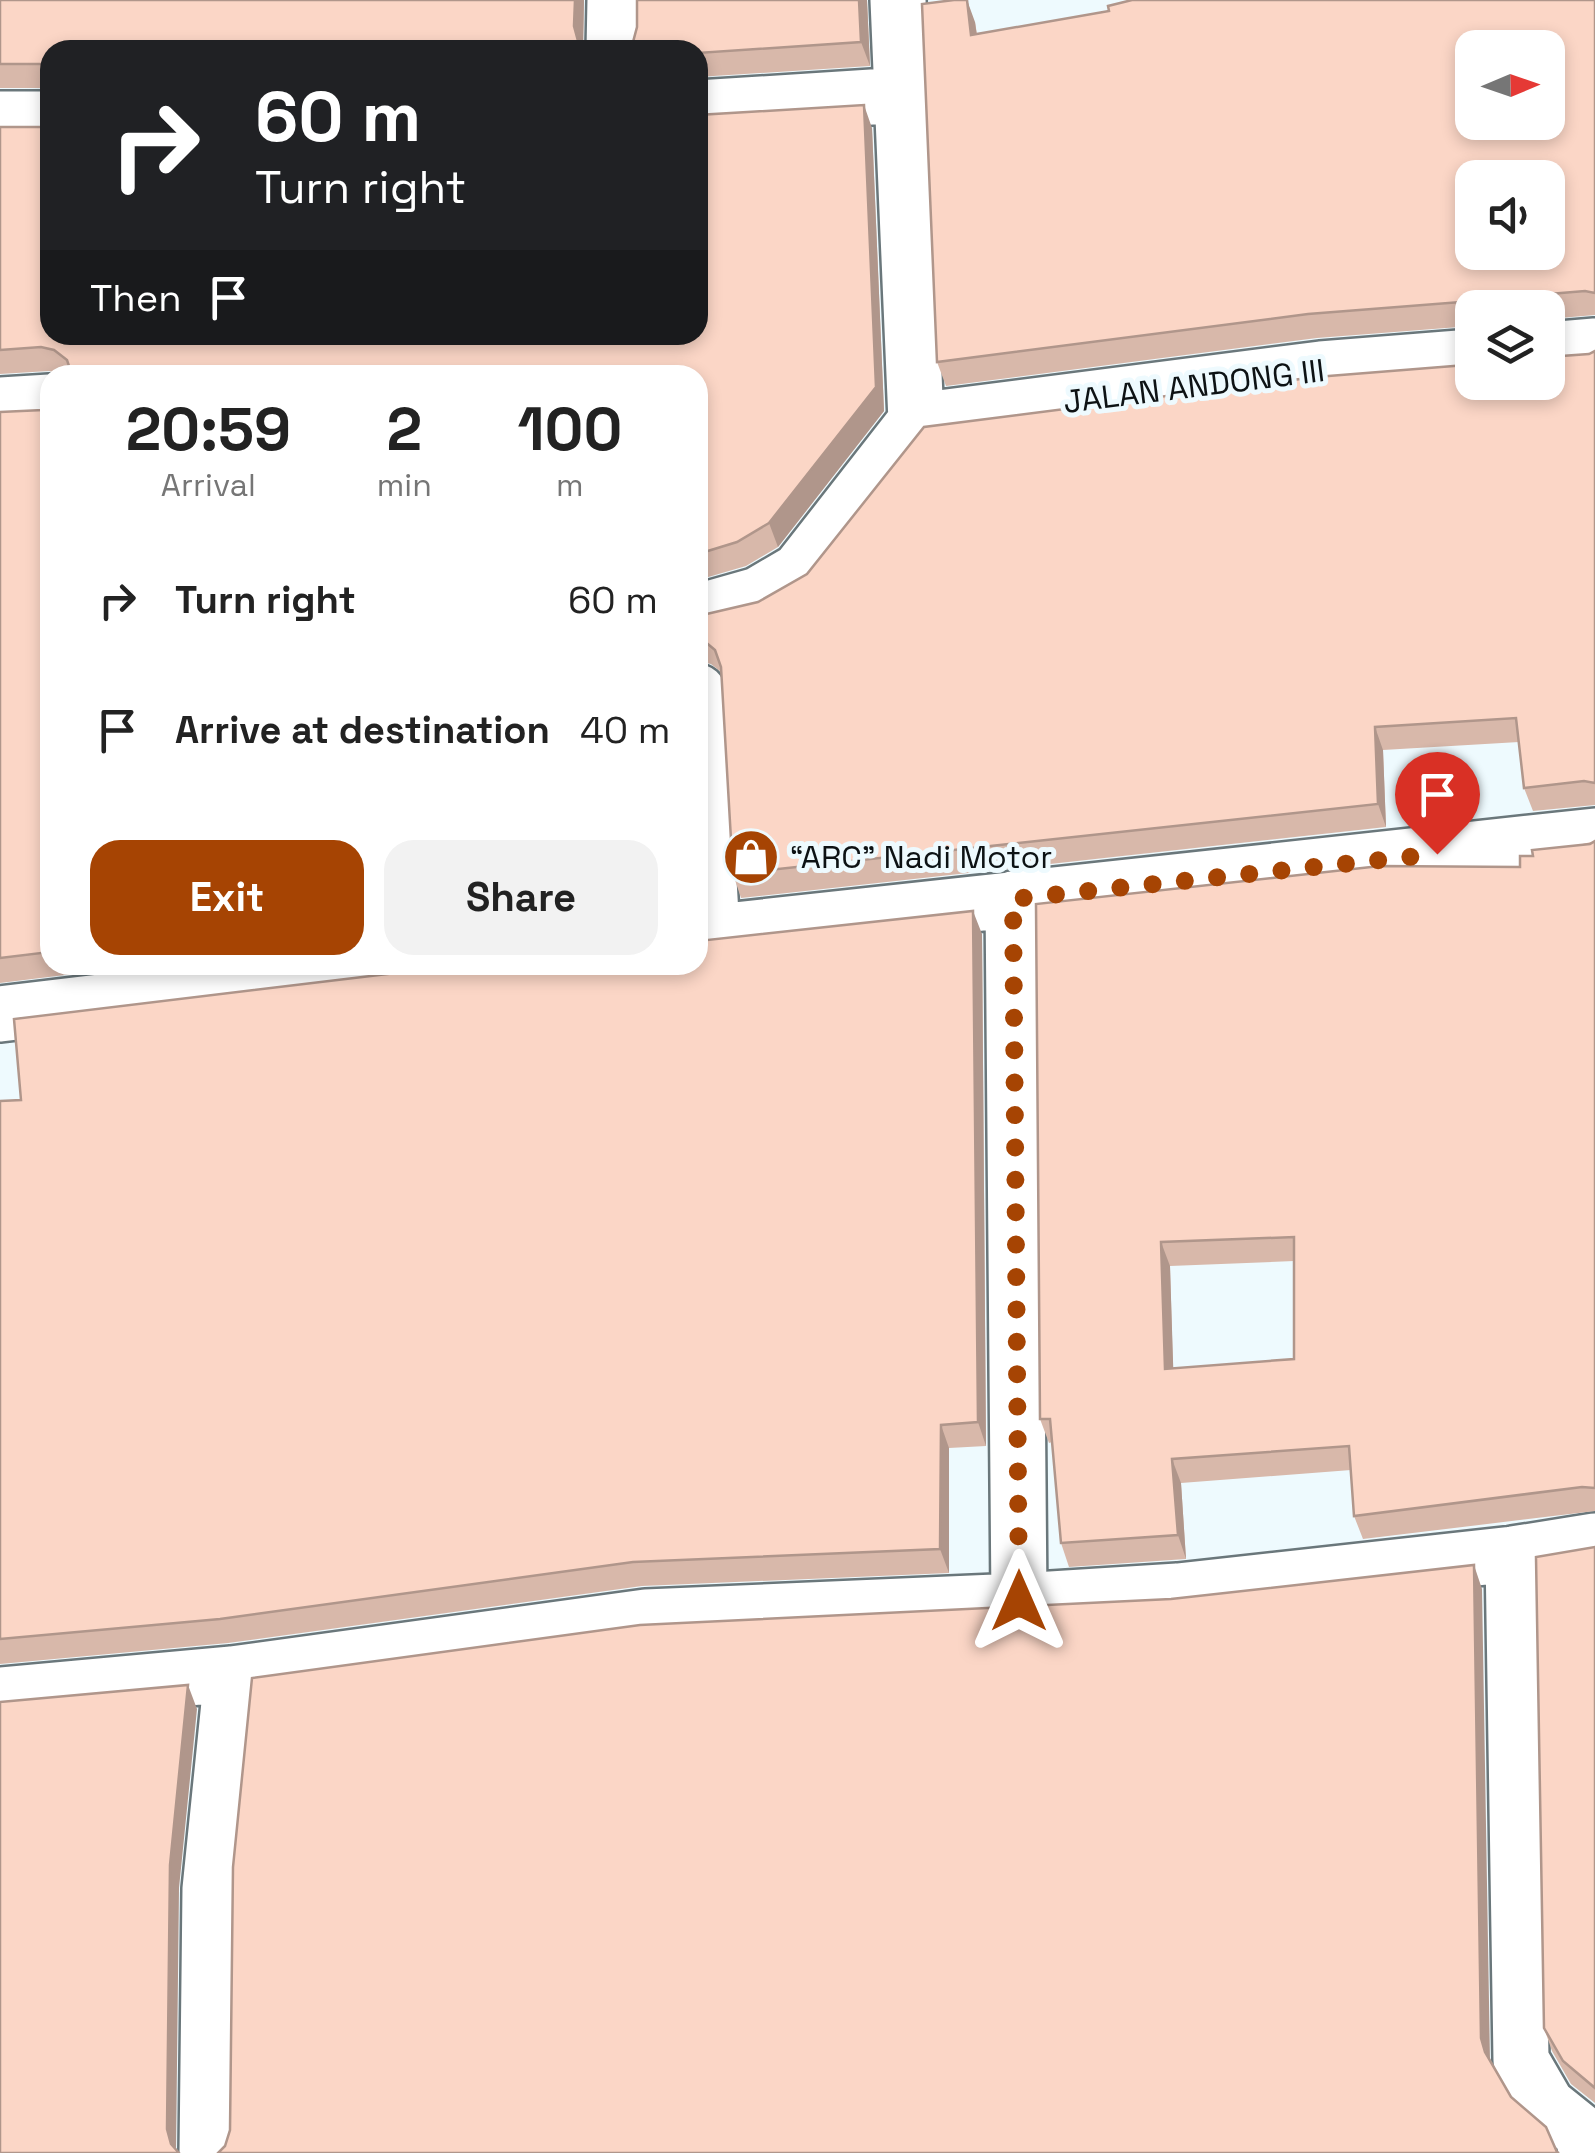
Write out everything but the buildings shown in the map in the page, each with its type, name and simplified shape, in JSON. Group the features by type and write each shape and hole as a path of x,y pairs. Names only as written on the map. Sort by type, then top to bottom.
{"street":[{"path":"614,40 615,0"},
{"path":"708,609 758,596 799,571 916,421 898,0"},
{"path":"708,107 903,95"},
{"path":"0,119 40,118"},
{"path":"1565,349 1595,346"},
{"name":"JALAN ANDONG III","path":"916,421 1321,369 1455,357"},
{"path":"0,405 40,403"},
{"path":"708,933 1595,836"},
{"path":"1013,899 1019,1601"},
{"path":"0,1014 326,975"},
{"path":"0,1695 232,1674 646,1617 1178,1590 1514,1554 1595,1541"},
{"path":"1514,1554 1521,2060 1546,2105 1582,2132 1587,2153"},
{"path":"207,2153 210,1889 232,1674"}],"place":[{"name":"“ARC” Nadi Motor","path":"751,857"}],"route":[{"path":"1019,1601 1013,899 1437,854"}]}
